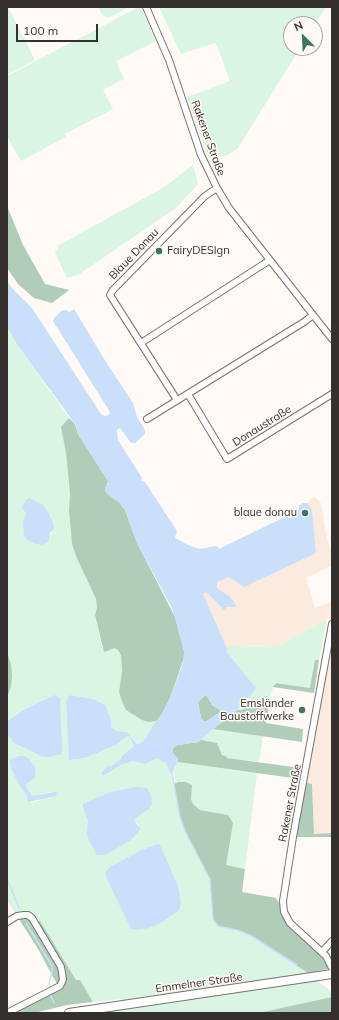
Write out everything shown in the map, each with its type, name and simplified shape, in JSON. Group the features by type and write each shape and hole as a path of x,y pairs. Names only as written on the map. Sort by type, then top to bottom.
{"street":[{"name":"Rakener Straße","path":"146,7 169,60 202,155 217,188 229,208 332,339"},
{"name":"Blaue Donau","path":"176,400 110,295 113,290 205,196 217,188"},
{"path":"141,344 270,260"},
{"path":"147,419 313,315"},
{"name":"Donaustraße","path":"188,394 226,459 332,394"},
{"name":"Rakener Straße","path":"332,624 293,837 283,901 284,912 290,923 322,952 329,960 332,968"},
{"path":"7,922 17,916 28,915 34,921 63,973 60,986 49,990 7,1013"},
{"path":"322,952 332,941"},
{"name":"Emmelner Straße","path":"69,1013 332,974"}],"shaded area":[{"path":"314,496 320,501 322,508 326,535 332,550 332,565 306,578 315,608 332,602 332,616 276,647 226,646 202,594 206,592 224,610 235,603 229,596 217,588 217,582 229,577 316,553 312,514 307,503"},
{"path":"332,624 332,833 314,834 312,784 304,782"}],"green space":[{"path":"7,7 35,60 7,75"},
{"path":"98,7 129,7 108,18 102,15"},
{"path":"141,7 156,41 116,61 124,79 103,90 113,109 65,134 66,137 21,161 7,136 7,76"},
{"path":"159,7 326,7 320,16 283,16 283,56 295,56 238,148 228,155 209,159 187,97 230,81 218,48 215,43 181,54"},
{"path":"193,165 198,184 176,208 78,275 67,278 55,253 59,245 163,188"},
{"path":"7,206 23,245 45,284 69,290 52,303 34,298 18,284 7,268"},
{"path":"7,327 16,343 69,418 61,427 66,453 70,494 69,510 72,544 96,599 97,608 95,616 103,651 115,648 118,650 121,655 122,671 119,692 149,722 157,721 146,738 138,744 127,732 116,731 111,727 109,717 83,697 71,695 66,702 69,760 87,758 116,745 126,736 130,737 134,746 122,756 121,759 111,766 108,766 103,776 125,763 133,761 147,764 158,759 166,763 172,775 180,817 185,831 210,879 211,909 218,926 237,930 250,935 297,965 332,992 332,997 258,1013 96,1013 125,1008 122,999 93,1002 80,980 76,981 34,921 17,916 7,900 7,734 14,743 41,756 55,695 27,708 7,721 7,697 11,687 11,664 7,652","holes":["32,500 42,504 51,518 52,532 47,543 42,545 35,544 26,538 24,519 26,513 22,508 25,501","11,770 26,784 32,796 51,792 56,796 28,802 26,794","135,787 152,804 149,809 136,818 135,821 140,827 140,830 131,840 104,855 87,833 89,825 87,817 99,797 111,792"]},
{"path":"69,418 75,424 78,434 108,481 105,491 119,502 125,510 137,543 175,617 184,651 184,658 170,698 157,721 149,722 142,720 126,710 119,692 122,671 121,655 115,648 104,652 95,615 97,608 96,599 72,544 69,510 70,494 66,453 61,427"},
{"path":"327,619 319,660 315,661 311,688 276,683 273,687 269,705 258,700 242,711 237,710 256,688 227,652 226,646 276,647"},
{"path":"7,652 11,664 12,676 11,687 7,697"},
{"path":"315,660 319,660 314,693 273,687 276,683 310,688"},
{"path":"204,696 207,696 212,705 222,711 207,721 203,721 201,718 198,702"},
{"path":"258,699 269,705 266,723 303,729 302,742 213,729 237,710 242,710"},
{"path":"213,729 263,736 259,762 227,758 201,740"},
{"path":"201,740 217,743 222,755 226,756 227,758 301,768 300,779 178,762 178,759 172,750 174,747"},
{"path":"178,762 257,773 245,869 226,865 228,815 200,810 193,804 191,799 192,785 178,782 175,783 175,766"},
{"path":"178,782 186,782 192,785 191,799 193,804 200,810 228,815 233,823 226,865 245,869 242,892 276,898 290,923 326,956 332,968 308,973 250,935 237,930 218,926 213,919 210,879 185,831 180,817 174,784"},
{"path":"304,782 312,784 314,834 332,833 332,837 293,837"},
{"path":"24,915 34,921 40,921 76,980 80,980 93,1002 67,1005 34,1013 13,1013 59,988 38,949 17,916"},
{"path":"332,997 332,1013 258,1013"}],"water":[{"path":"7,282 32,308 101,414 105,416 109,415 110,412 53,321 61,311 65,310 70,312 74,309 133,403 137,417 145,430 145,434 135,443 131,443 120,428 117,430 118,440 142,478 141,481 145,482 177,531 175,538 190,546 200,549 215,546 219,549 299,510 299,506 303,503 307,503 312,510 316,553 244,587 229,577 217,582 217,588 229,596 235,603 236,606 234,607 227,607 224,610 206,592 203,594 226,646 227,652 256,688 237,710 201,740 174,747 172,750 178,759 178,762 172,775 166,763 158,759 146,764 133,761 123,764 103,776 101,773 108,766 111,766 121,759 122,756 134,746 130,737 127,736 116,745 86,758 69,760 66,702 69,696 71,695 92,699 105,705 111,720 111,727 117,731 127,732 137,744 141,743 163,712 170,698 183,663 184,651 172,608 137,543 125,510 119,502 105,491 108,481 78,434 75,424 16,343 7,327","holes":["204,696 207,696 212,705 222,711 207,721 204,721 201,718 198,702"]},
{"path":"29,498 44,505 53,522 54,529 50,533 49,540 47,543 42,545 29,541 24,536 23,521 26,513 22,508 25,501"},
{"path":"55,695 60,698 61,754 49,757 41,756 14,743 7,734 7,721 27,708"},
{"path":"19,756 28,758 35,767 35,778 26,784 32,796 56,792 56,796 28,802 26,794 18,783 11,769 10,760"},
{"path":"135,787 147,788 151,796 152,804 149,809 136,818 135,821 140,827 140,830 131,840 114,850 104,855 97,855 88,838 88,821 83,804 110,792"},
{"path":"158,844 160,845 178,886 181,905 178,911 162,922 149,928 136,930 131,929 106,877 106,871 111,866 142,850"}],"waterway":[{"path":"172,773 180,817 185,831 210,879 213,919 218,926 237,930 250,935 297,965"},
{"path":"7,879 19,908"},
{"path":"26,923 52,966 49,983 50,988"},
{"path":"50,994 54,1003"}],"place":[{"name":"FairyDESIgn","path":"159,251"},
{"name":"blaue donau","path":"305,513"},
{"name":"Emsländer Baustoffwerke","path":"302,710"}]}
